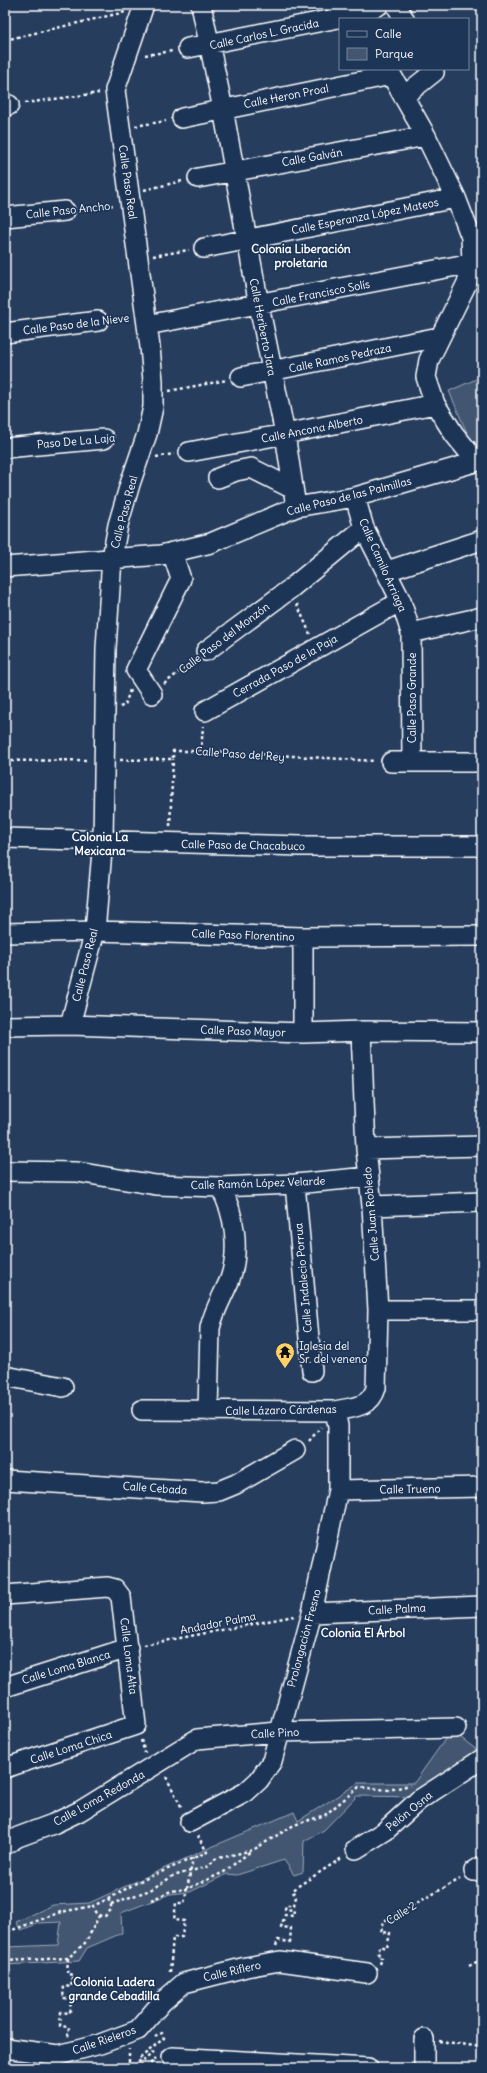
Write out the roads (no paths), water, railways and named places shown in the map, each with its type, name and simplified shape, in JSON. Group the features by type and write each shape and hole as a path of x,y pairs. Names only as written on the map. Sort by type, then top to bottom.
{"street":[{"name":"Calle Heriberto Jara","path":"202,5 285,434 296,507"},
{"path":"396,5 403,18"},
{"name":"Calle Paso Real","path":"70,1025 95,931 103,840 106,648 112,558 118,525 147,434 153,407 153,394 139,258 116,90 144,6"},
{"name":"Calle Carlos L. Gracida","path":"188,48 210,45 366,11"},
{"path":"404,96 434,72 433,70"},
{"path":"390,72 426,136 456,198 471,237 472,263 467,283 439,337 429,360 426,377 435,404 454,434 479,460"},
{"name":"Calle Heron Proal","path":"182,118 390,72"},
{"name":"Calle Galván","path":"198,178 426,136"},
{"name":"Calle Esperanza López Mateos","path":"204,248 456,198"},
{"name":"Calle Paso Ancho","path":"5,217 65,211"},
{"name":"Calle Francisco Solís","path":"146,321 259,305 472,263"},
{"name":"Calle Paso de la Nieve","path":"5,333 98,321"},
{"name":"Calle Ramos Pedraza","path":"241,377 272,372 439,337"},
{"name":"Calle Ancona Alberto","path":"189,452 435,404"},
{"name":"Paso De La Laja","path":"5,448 104,439"},
{"name":"Calle Paso de las Palmillas","path":"5,567 161,555 211,542 296,507 355,497 479,460"},
{"path":"218,478 236,471 251,468 293,489"},
{"name":"Calle Camilo Arriaga","path":"355,497 364,528 401,601 411,633"},
{"name":"Calle Paso del Monzón","path":"206,651 290,589 364,528"},
{"path":"386,571 482,540"},
{"path":"152,694 136,670 181,580 172,552"},
{"name":"Cerrada Paso de la Paja","path":"204,711 401,601"},
{"path":"411,633 482,617"},
{"name":"Calle Paso Grande","path":"411,633 412,762"},
{"path":"391,762 482,762"},
{"name":"Calle Paso de Chacabuco","path":"5,838 301,846 482,846"},
{"name":"Calle Paso Florentino","path":"5,932 95,931 303,937 482,936"},
{"path":"303,937 303,1033"},
{"name":"Calle Paso Mayor","path":"5,1026 70,1025 303,1033 361,1031 482,1032"},
{"name":"Calle Juan Robledo","path":"361,1031 366,1148 372,1206 378,1310 376,1388 373,1396"},
{"path":"366,1148 482,1146"},
{"name":"Calle Ramón López Velarde","path":"5,1171 78,1172 156,1185 220,1187 295,1184 368,1177"},
{"name":"Calle Indalecio Porrua","path":"295,1184 312,1372"},
{"path":"208,1411 210,1328 213,1315 230,1278 234,1261 233,1219 228,1201 220,1187"},
{"path":"372,1206 482,1202"},
{"path":"378,1310 482,1310"},
{"path":"5,1376 63,1387"},
{"name":"Calle Lázaro Cárdenas","path":"142,1410 335,1411 364,1405 373,1396"},
{"name":"Prolongación Fresno","path":"190,1822 246,1792 259,1780 272,1761 278,1732 312,1613 338,1490 338,1426 335,1411"},
{"name":"Calle Cebada","path":"5,1480 202,1492 219,1491 236,1484 295,1450"},
{"name":"Calle Trueno","path":"338,1490 482,1487"},
{"name":"Calle Loma Alta","path":"5,1595 107,1587 115,1589 122,1596 136,1725"},
{"name":"Calle Palma","path":"312,1613 482,1606"},
{"name":"Calle Loma Blanca","path":"5,1687 128,1648"},
{"name":"Calle Loma Chica","path":"5,1768 136,1725"},
{"name":"Calle Pino","path":"150,1769 197,1739 278,1732 456,1728"},
{"name":"Pelón Osna","path":"356,1849 385,1831 419,1800 482,1759"},
{"name":"Calle Loma Redonda","path":"5,1845 18,1837 53,1824 80,1811 150,1769"},
{"name":"Calle Riflero","path":"178,1987 214,1974 276,1961 367,1973"},
{"name":"Calle Rieleros","path":"5,2048 59,2055 100,2044 138,2030 162,2002 178,1987"},
{"path":"424,2039 424,2068"},
{"path":"164,2053 250,2064 368,2068"}],"place":[{"name":"Iglesia del Sr. del veneno","path":"285,1369"}],"district":[{"name":"Colonia Liberación proletaria","path":"301,255"},
{"name":"Colonia La Mexicana","path":"100,843"},
{"name":"Colonia El Árbol","path":"363,1632"},
{"name":"Colonia Ladera grande Cebadilla","path":"114,1988"}]}
